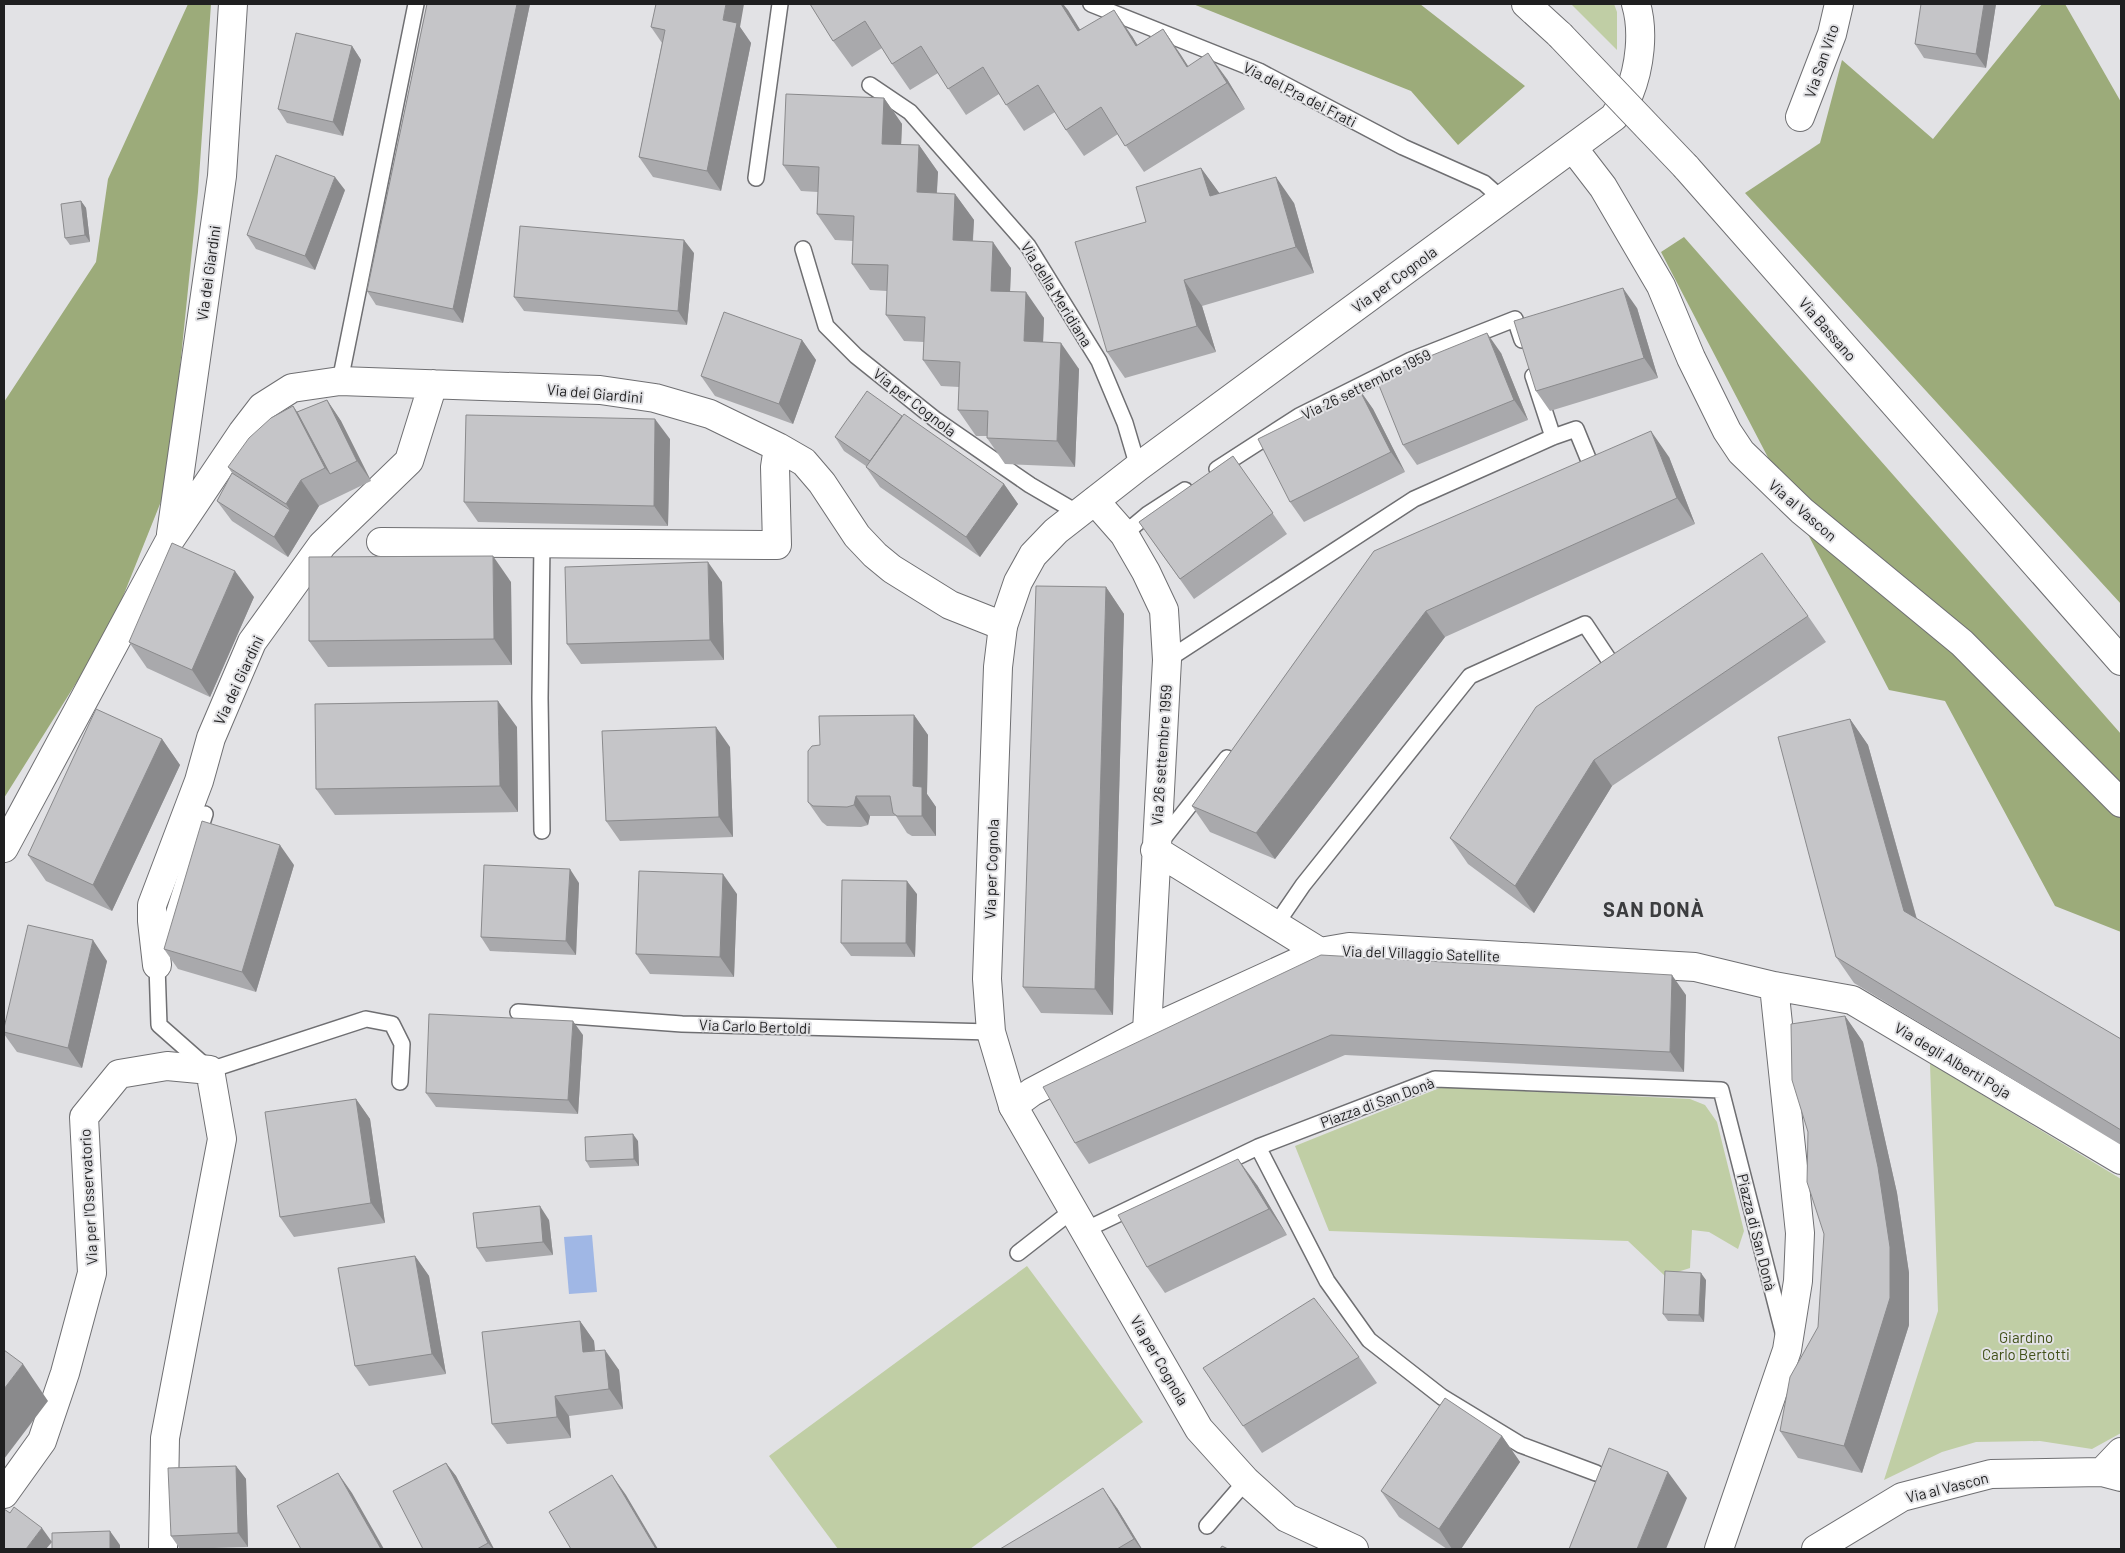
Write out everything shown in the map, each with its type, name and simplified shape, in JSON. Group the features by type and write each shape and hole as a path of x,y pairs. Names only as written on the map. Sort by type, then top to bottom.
{"street":[{"name":"Via dei Giardini","path":"170,540 222,176 233,4"},
{"name":"Via Bassano","path":"1526,4 1560,35 1686,167 2121,661"},
{"name":"Via per Cognola","path":"1354,1549 1287,1518 1246,1481 1199,1429 1013,1106 992,1032 987,979 998,667 1003,626 1018,582 1033,556 1056,530 1138,467 1614,117 1628,94 1637,64 1640,40 1636,4"},
{"name":"Via San Vito","path":"1800,117 1832,34 1839,4"},
{"name":"Via al Vascon","path":"1573,148 1603,187 1662,286 1690,358 1727,431 1741,452 1802,510 1962,643 2121,803"},
{"name":"Via dei Giardini","path":"4,848 170,540 242,433 262,407 292,388 340,381 600,390 655,398 710,414 778,447 804,462 822,483 857,536 875,556 920,588 950,605 1003,626"},
{"name":"Via dei Giardini","path":"157,965 152,905 198,782 211,738 252,642 322,545 409,461 433,384"},
{"path":"382,542 777,545 775,468 778,447"},
{"name":"Via 26 settembre 1959","path":"1087,507 1124,534 1146,572 1164,610 1167,660 1155,850 1147,1030"},
{"path":"1155,850 1277,923 1320,952"},
{"name":"Via del Villaggio Satellite","path":"1013,1106 1032,1092 1147,1030 1320,952 1350,947 1695,968 1774,986"},
{"name":"Via degli Alberti Poja","path":"1774,986 1852,1000 2121,1160"},
{"name":"Piazza di San Donà","path":"1719,1549 1787,1350 1798,1281 1800,1233 1774,986"},
{"name":"Via per l'Osservatorio","path":"4,1494 42,1441 65,1373 92,1273 84,1117 120,1074 167,1066 210,1070"},
{"path":"163,1549 165,1438 222,1138 210,1070"},
{"path":"2111,1474 2121,1452"},
{"name":"Via al Vascon","path":"1816,1549 1902,1497 1991,1474 2111,1474"}],"lane":[{"path":"340,381 416,4"},
{"path":"756,178 780,4"},
{"name":"Via del Pra dei Frati","path":"1091,4 1259,71 1403,147 1484,183 1502,199"},
{"name":"Via della Meridiana","path":"870,85 910,112 1028,246 1099,361 1125,423 1138,467"},
{"name":"Via per Cognola","path":"803,249 826,326 856,356 936,420 1030,485 1087,507"},
{"name":"Via 26 settembre 1959","path":"1124,534 1148,514 1299,416 1411,360 1515,319 1553,437"},
{"path":"1167,660 1414,499 1553,437 1576,429 1594,473 1576,481"},
{"path":"542,543 540,698 542,831"},
{"path":"1277,923 1303,885 1470,676 1585,624 1612,664"},
{"name":"Via 26 settembre 1959","path":"1155,850 1235,748"},
{"path":"205,814 157,965 159,1025 210,1070"},
{"name":"Via Carlo Bertoldi","path":"518,1012 682,1024 992,1032"},
{"name":"Via per l'Osservatorio","path":"210,1070 366,1019 392,1024 402,1044 400,1082"},
{"name":"Piazza di San Donà","path":"1258,1147 1435,1079 1721,1090 1787,1350"},
{"path":"1018,1253 1079,1220 1258,1147 1327,1281 1369,1340 1442,1397 1521,1445 1596,1473"},
{"path":"1206,1526 1246,1481"}],"green space":[{"path":"188,4 211,4 198,192 168,484 110,629 4,798 4,402 96,262 108,179"},
{"path":"1193,4 1420,4 1525,86 1458,145 1411,91"},
{"path":"1571,4 1614,4 1617,12 1617,50"},
{"path":"2042,4 2065,4 2121,102 2121,604 1745,193 1820,143 1842,60 1933,139"},
{"path":"1684,237 2121,734 2121,932 2055,906 1945,701 1889,690 1661,252"},
{"name":"Giardino Carlo Bertotti","path":"1930,1063 2121,1179 2121,1433 2092,1449 2040,1441 1976,1442 1942,1452 1884,1480 1938,1311"},
{"path":"1442,1087 1690,1099 1705,1105 1717,1122 1744,1231 1738,1249 1709,1232 1692,1230 1690,1268 1665,1276 1628,1241 1329,1231 1295,1146"},
{"path":"1027,1266 1143,1422 970,1549 838,1549 769,1456"}],"water":[{"path":"592,1235 597,1292 569,1294 564,1237"}],"building":[{"path":"427,4 517,4 453,309 367,291"},
{"path":"656,4 726,4 723,20 737,23 707,171 639,157 665,30 651,27"},
{"path":"810,4 1061,4 1078,31 1114,10 1136,46 1163,29 1187,67 1208,53 1227,83 1125,146 1101,107 1066,130 1038,85 1006,105 983,67 948,89 921,46 892,64 865,21 833,41"},
{"path":"1921,4 1984,4 1976,54 1915,44"},
{"path":"296,33 352,46 333,122 278,109"},
{"path":"786,94 884,98 882,144 919,145 917,192 955,194 953,240 993,242 991,291 1026,292 1024,341 1061,343 1057,441 987,438 988,411 958,410 960,362 923,360 925,317 886,315 888,265 852,264 854,216 817,214 819,167 783,165"},
{"path":"276,155 335,177 305,256 247,235"},
{"path":"1201,168 1210,196 1276,177 1296,247 1184,280 1197,326 1107,352 1075,242 1146,222 1136,187"},
{"path":"81,201 85,235 65,238 61,204"},
{"path":"520,226 684,240 678,311 514,297"},
{"path":"1623,288 1644,358 1536,391 1514,321"},
{"path":"724,312 802,340 779,404 701,376"},
{"path":"1487,333 1514,400 1403,445 1376,378"},
{"path":"1359,389 1391,452 1290,502 1258,439"},
{"path":"867,391 902,416 870,461 835,437"},
{"path":"327,400 357,461 330,474 297,412"},
{"path":"293,406 325,468 301,480 286,504 228,467 249,438 271,418"},
{"path":"904,414 1004,484 966,537 866,467"},
{"path":"466,415 655,419 654,506 464,502"},
{"path":"1651,431 1677,498 1426,611 1256,833 1192,806 1374,551"},
{"path":"1233,456 1273,513 1180,579 1139,522"},
{"path":"232,473 290,510 274,537 217,501"},
{"path":"172,543 235,571 192,670 129,642"},
{"path":"1762,553 1808,616 1594,760 1515,886 1450,838 1536,707"},
{"path":"493,556 494,639 309,641 309,557"},
{"path":"708,562 710,640 567,644 565,567"},
{"path":"1036,586 1106,587 1095,989 1023,987"},
{"path":"498,701 500,786 316,789 315,704"},
{"path":"96,709 162,739 93,885 28,855"},
{"path":"914,715 913,786 922,787 922,816 897,816 893,813 890,796 856,796 854,805 847,807 813,806 808,802 808,751 812,746 820,745 819,716"},
{"path":"1850,719 1904,911 2121,1039 2121,1130 1836,957 1778,737"},
{"path":"716,727 719,817 606,821 602,731"},
{"path":"202,821 280,845 242,972 164,949"},
{"path":"484,865 570,869 566,941 481,937"},
{"path":"639,871 723,874 720,957 636,954"},
{"path":"842,880 907,881 906,943 841,943"},
{"path":"28,925 93,940 68,1048 4,1032"},
{"path":"1321,955 1672,975 1670,1052 1331,1035 1075,1143 1043,1087"},
{"path":"429,1014 573,1021 568,1100 426,1093"},
{"path":"1845,1016 1878,1167 1890,1247 1890,1298 1844,1446 1780,1431 1790,1377 1818,1327 1824,1234 1807,1182 1808,1132 1792,1080 1791,1024"},
{"path":"356,1099 371,1203 280,1217 265,1112"},
{"path":"633,1134 634,1159 586,1161 585,1137"},
{"path":"1238,1159 1269,1209 1147,1267 1118,1215"},
{"path":"540,1206 543,1242 477,1248 473,1213"},
{"path":"415,1256 432,1354 355,1366 338,1268"},
{"path":"1665,1271 1701,1273 1699,1315 1663,1314"},
{"path":"1314,1298 1359,1357 1243,1426 1203,1368"},
{"path":"580,1321 583,1352 605,1350 609,1389 555,1396 557,1417 492,1424 482,1332"},
{"path":"4,1350 23,1364 4,1389"},
{"path":"1445,1398 1502,1436 1439,1529 1381,1491"},
{"path":"1609,1448 1668,1472 1637,1549 1569,1549"},
{"path":"446,1463 488,1543 477,1549 423,1549 393,1491"},
{"path":"236,1466 238,1533 171,1536 168,1468"},
{"path":"338,1473 381,1549 301,1549 277,1506"},
{"path":"612,1475 656,1549 571,1549 549,1512"},
{"path":"1103,1488 1134,1539 1117,1549 1000,1549"},
{"path":"14,1507 42,1528 26,1549 4,1549 4,1509 10,1513"},
{"path":"110,1531 110,1549 52,1549 52,1533"}],"district":[{"name":"SAN DONÀ","path":"1654,909"}]}
